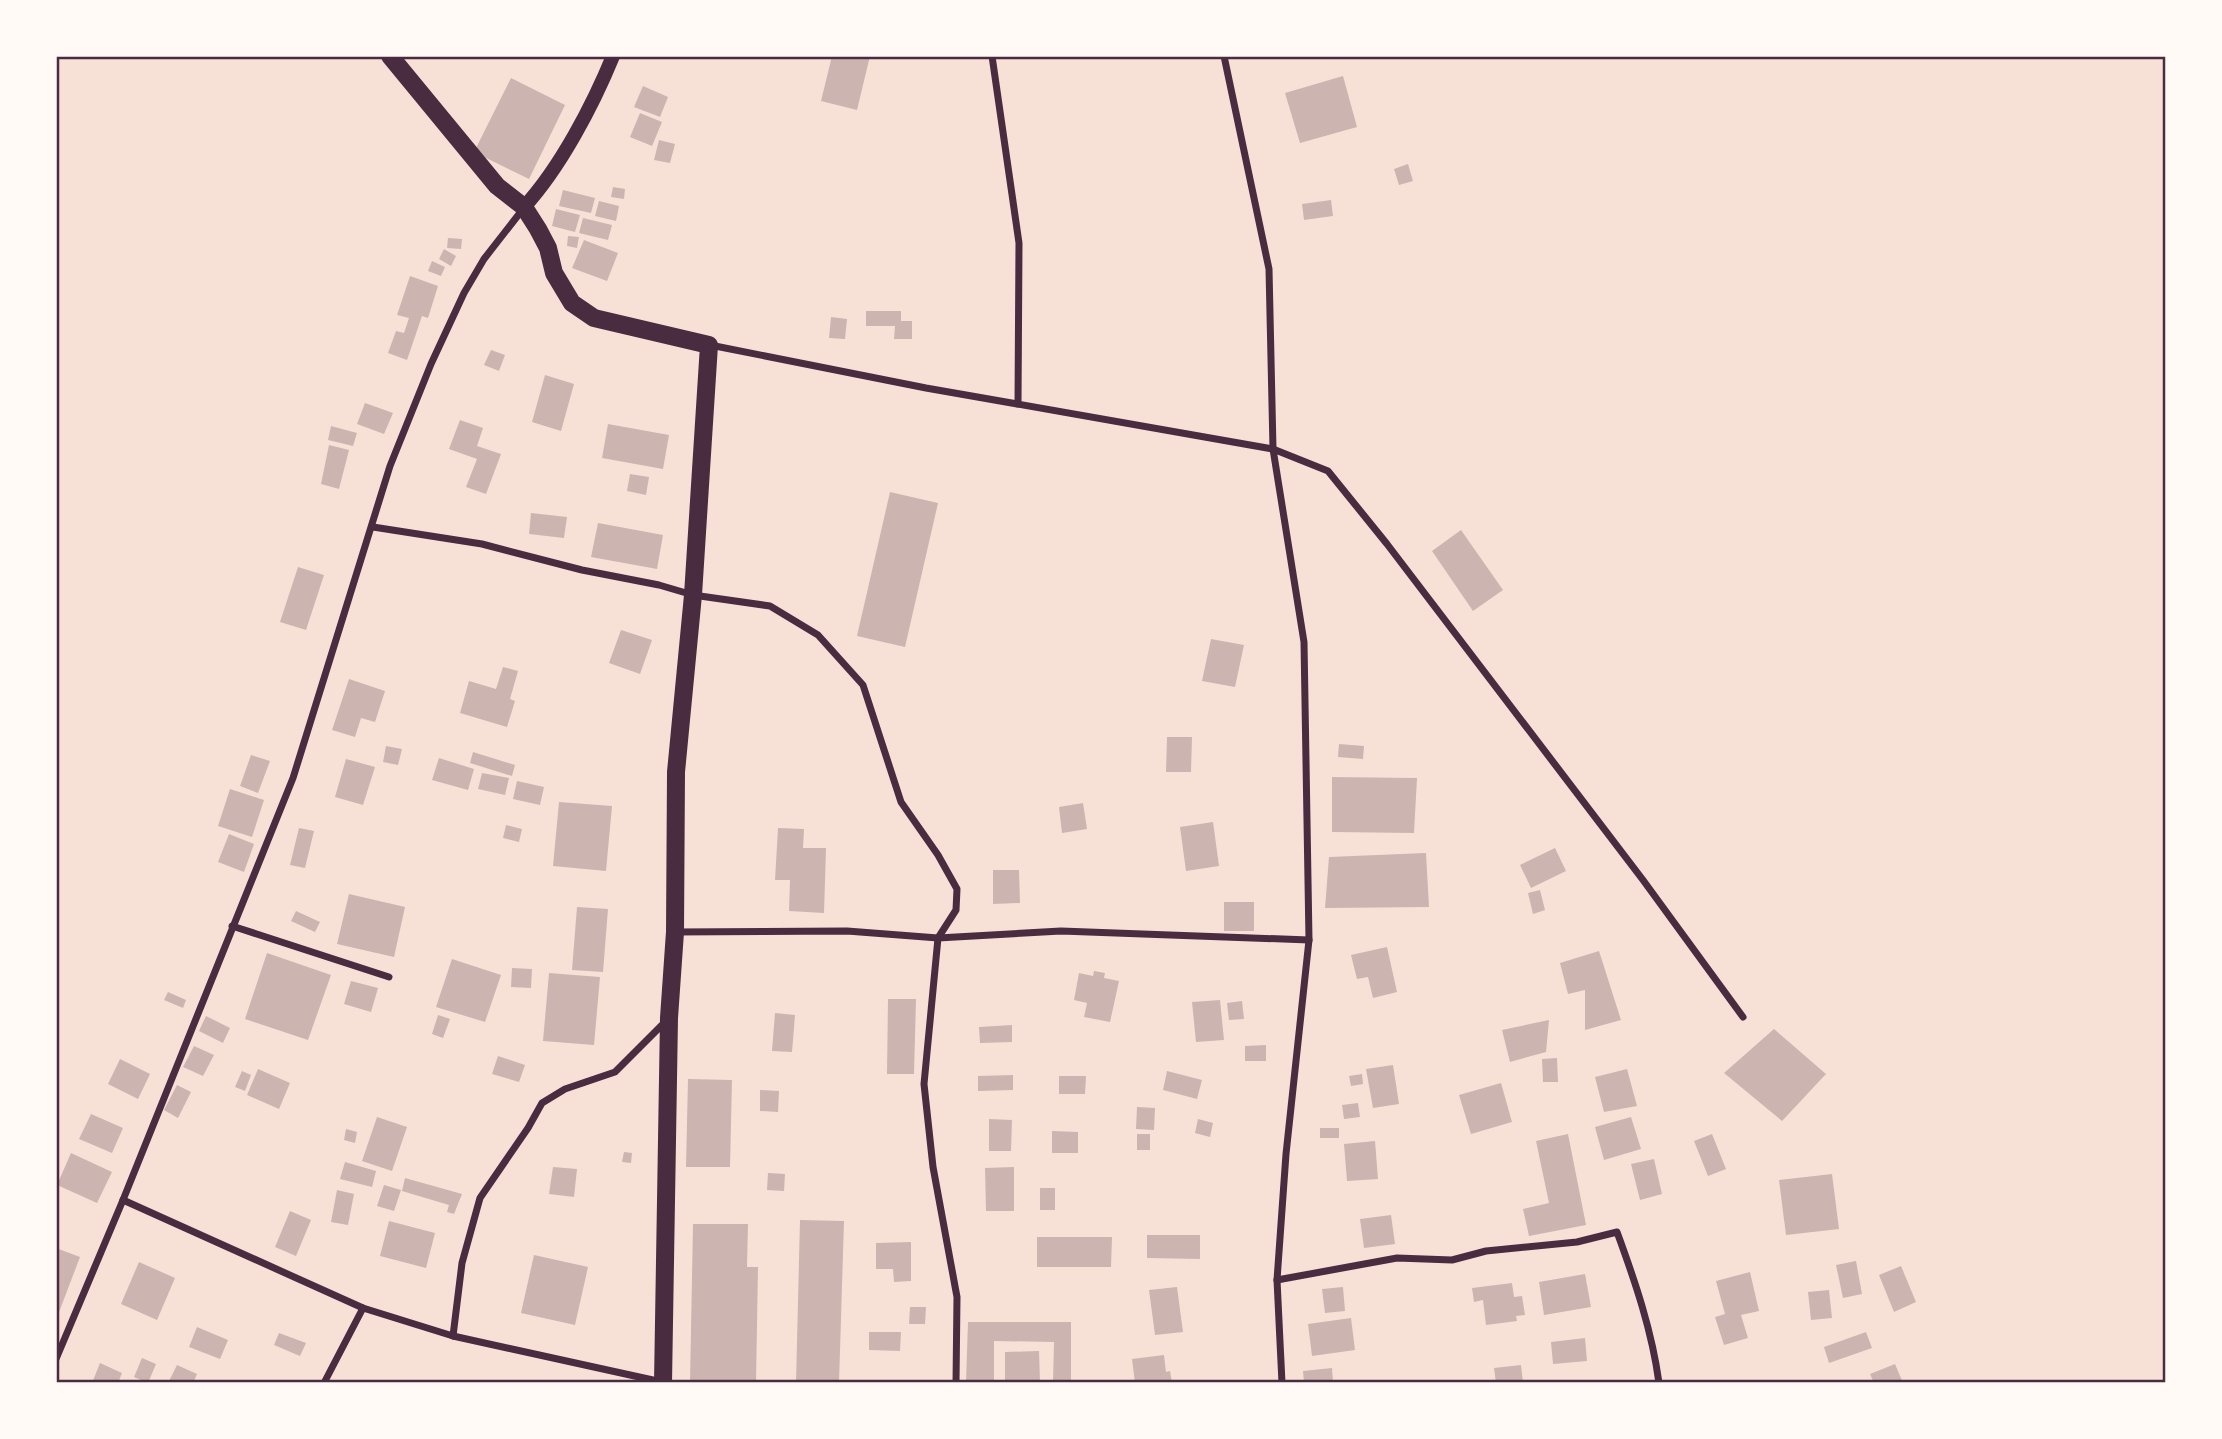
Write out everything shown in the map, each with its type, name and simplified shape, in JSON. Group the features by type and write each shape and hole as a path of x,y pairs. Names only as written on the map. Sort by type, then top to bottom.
{"main road":[{"path":"390,56 497,186 524,207 548,248 554,274 572,303 594,318 709,345 693,596 676,772 675,932 669,1018 663,1382"},
{"path":"524,207 537,193 595,100 613,56"}],"street":[{"path":"992,56 1019,243 1018,404"},
{"path":"1224,56 1269,269 1273,449 1304,642 1309,940 1286,1154 1278,1280 1282,1383"},
{"path":"56,1359 293,778 390,466 431,364 464,293 484,259 524,207"},
{"path":"709,345 1273,449 1328,471 1387,544 1643,880 1743,1017"},
{"path":"373,527 482,544 582,570 659,585 693,596 770,606 818,635 863,685 901,802 938,855 957,889 956,910 938,938 924,1084 933,1167 957,1297 956,1383"},
{"path":"232,926 389,976"},
{"path":"675,932 847,931 938,938 1060,931 1309,940"},
{"path":"453,1336 463,1263 480,1198 542,1103 565,1089 615,1072 669,1018"},
{"path":"123,1200 362,1308 453,1336 663,1382"},
{"path":"1278,1280 1397,1258 1452,1260 1486,1251 1577,1242 1617,1232 1632,1272 1659,1383"},
{"path":"324,1383 362,1308"}],"building":[{"path":"832,56 870,56 857,110 821,101"},
{"path":"1343,76 1357,127 1300,143 1285,93"},
{"path":"511,78 565,105 529,179 474,152"},
{"path":"643,86 668,97 660,117 634,107"},
{"path":"640,113 662,122 652,146 630,137"},
{"path":"659,140 675,144 670,163 654,160"},
{"path":"1408,164 1413,181 1399,185 1394,169"},
{"path":"613,187 625,189 624,199 611,197"},
{"path":"563,190 595,198 591,213 559,206"},
{"path":"1331,200 1333,216 1304,220 1302,204"},
{"path":"599,201 619,206 616,221 595,216"},
{"path":"556,209 580,215 575,232 552,226"},
{"path":"583,218 612,225 608,240 579,233"},
{"path":"568,236 579,237 577,248 567,246"},
{"path":"448,238 462,239 461,249 447,248"},
{"path":"584,240 618,253 607,281 572,268"},
{"path":"444,249 456,256 451,266 439,259"},
{"path":"432,261 445,267 441,276 428,271"},
{"path":"410,276 438,286 428,318 422,316 407,360 388,353 396,331 404,333 409,318 397,315"},
{"path":"866,311 901,311 901,321 912,321 912,339 894,339 895,326 866,326"},
{"path":"831,317 847,319 845,339 829,338"},
{"path":"491,350 505,355 499,371 484,365"},
{"path":"545,375 574,384 561,431 532,422"},
{"path":"365,403 393,413 384,434 357,424"},
{"path":"460,420 483,428 477,446 501,454 486,494 466,487 477,459 449,449"},
{"path":"608,424 669,435 663,469 602,458"},
{"path":"331,426 357,433 353,446 328,440"},
{"path":"329,445 349,450 339,489 321,484"},
{"path":"630,474 649,477 646,495 627,491"},
{"path":"890,492 938,503 905,647 857,636"},
{"path":"531,513 567,517 564,538 529,534"},
{"path":"598,523 663,535 657,569 591,557"},
{"path":"1461,530 1503,590 1473,611 1432,551"},
{"path":"298,567 324,575 306,630 280,622"},
{"path":"621,630 652,640 640,674 609,663"},
{"path":"1211,639 1244,645 1235,687 1202,681"},
{"path":"503,667 518,671 510,699 515,701 507,727 460,713 469,681 496,689"},
{"path":"349,679 385,691 375,722 361,718 355,737 332,730"},
{"path":"1167,737 1192,737 1191,772 1166,772"},
{"path":"1339,744 1364,746 1363,759 1338,757"},
{"path":"386,746 402,749 398,765 383,762"},
{"path":"473,752 515,765 512,776 470,763"},
{"path":"251,755 270,761 258,793 240,786"},
{"path":"439,758 474,769 468,790 432,780"},
{"path":"346,759 375,767 363,805 335,797"},
{"path":"482,773 509,778 505,795 478,789"},
{"path":"1332,777 1417,778 1414,833 1332,832"},
{"path":"517,781 544,787 540,805 513,799"},
{"path":"230,789 264,800 252,837 218,826"},
{"path":"559,802 612,806 606,871 553,866"},
{"path":"1083,803 1087,829 1062,833 1059,807"},
{"path":"1213,822 1219,866 1186,871 1180,827"},
{"path":"506,825 522,829 519,842 503,838"},
{"path":"299,828 314,831 305,868 290,865"},
{"path":"778,828 804,829 803,848 826,848 824,913 789,911 790,880 775,880"},
{"path":"229,834 254,844 244,872 218,862"},
{"path":"1555,848 1566,871 1531,888 1520,865"},
{"path":"1426,853 1429,907 1325,908 1329,857"},
{"path":"993,870 1019,870 1020,903 993,904"},
{"path":"1540,890 1545,910 1533,914 1528,893"},
{"path":"349,894 405,907 394,957 337,944"},
{"path":"1224,902 1254,902 1254,931 1224,931"},
{"path":"577,907 608,909 603,972 572,970"},
{"path":"296,911 320,922 315,932 291,921"},
{"path":"1387,947 1397,992 1373,998 1368,977 1357,979 1351,955"},
{"path":"1599,951 1621,1020 1585,1030 1585,990 1568,994 1560,963"},
{"path":"267,953 331,975 308,1040 245,1019"},
{"path":"452,959 501,975 485,1022 436,1007"},
{"path":"512,968 532,969 531,988 511,987"},
{"path":"1094,971 1105,973 1104,978 1119,981 1110,1022 1084,1017 1087,1003 1074,1000 1079,973 1093,976"},
{"path":"549,973 600,977 594,1045 543,1041"},
{"path":"351,981 378,988 371,1012 344,1004"},
{"path":"168,992 186,1000 183,1008 164,1000"},
{"path":"888,999 916,999 914,1074 887,1074"},
{"path":"1220,1000 1224,1040 1196,1042 1192,1002"},
{"path":"1242,1001 1244,1019 1229,1020 1227,1003"},
{"path":"775,1013 795,1015 792,1052 772,1051"},
{"path":"438,1015 450,1019 443,1038 432,1034"},
{"path":"206,1016 230,1028 223,1043 199,1031"},
{"path":"1549,1020 1546,1052 1510,1062 1502,1030"},
{"path":"1012,1025 1012,1042 980,1043 979,1027"},
{"path":"1774,1029 1826,1074 1782,1121 1724,1073"},
{"path":"1266,1045 1266,1061 1245,1061 1245,1046"},
{"path":"194,1046 214,1055 203,1076 183,1067"},
{"path":"498,1056 525,1065 519,1082 492,1074"},
{"path":"1557,1058 1558,1082 1543,1082 1542,1059"},
{"path":"120,1059 150,1074 138,1099 108,1084"},
{"path":"1393,1065 1399,1104 1373,1108 1366,1069"},
{"path":"258,1069 290,1083 279,1109 247,1095"},
{"path":"1627,1069 1637,1106 1604,1112 1595,1077"},
{"path":"242,1071 251,1075 245,1091 235,1087"},
{"path":"1167,1071 1202,1080 1197,1099 1163,1090"},
{"path":"1362,1074 1363,1084 1351,1086 1349,1076"},
{"path":"1013,1075 1013,1090 978,1091 978,1076"},
{"path":"1059,1076 1086,1076 1085,1094 1059,1094"},
{"path":"688,1079 732,1080 730,1167 686,1167"},
{"path":"1501,1083 1512,1122 1471,1134 1459,1095"},
{"path":"177,1085 191,1092 178,1118 164,1110"},
{"path":"760,1090 779,1091 778,1112 760,1111"},
{"path":"1358,1103 1360,1117 1344,1119 1342,1105"},
{"path":"1137,1107 1155,1108 1154,1130 1136,1129"},
{"path":"91,1114 123,1128 112,1153 79,1139"},
{"path":"377,1117 407,1127 392,1171 362,1161"},
{"path":"1631,1117 1641,1149 1604,1160 1595,1127"},
{"path":"989,1119 1012,1120 1011,1151 989,1151"},
{"path":"1198,1119 1213,1123 1210,1137 1195,1133"},
{"path":"1320,1128 1339,1128 1339,1138 1320,1138"},
{"path":"346,1129 357,1132 355,1143 344,1140"},
{"path":"1052,1131 1078,1132 1078,1153 1052,1153"},
{"path":"1137,1134 1150,1134 1150,1150 1137,1150"},
{"path":"1568,1134 1586,1225 1529,1236 1523,1209 1549,1203 1536,1141"},
{"path":"1712,1134 1726,1169 1708,1176 1694,1141"},
{"path":"1375,1141 1378,1179 1347,1181 1344,1144"},
{"path":"624,1152 632,1153 631,1163 622,1162"},
{"path":"71,1153 112,1172 97,1203 57,1185"},
{"path":"1654,1159 1662,1194 1640,1200 1631,1164"},
{"path":"345,1162 376,1171 372,1187 340,1179"},
{"path":"553,1167 577,1169 574,1197 549,1194"},
{"path":"1014,1167 1014,1211 986,1211 985,1168"},
{"path":"768,1173 785,1174 784,1191 767,1190"},
{"path":"1832,1174 1839,1229 1786,1235 1779,1180"},
{"path":"405,1178 462,1194 454,1214 447,1212 449,1205 402,1191"},
{"path":"384,1185 401,1190 394,1211 377,1206"},
{"path":"1040,1188 1055,1188 1055,1210 1040,1210"},
{"path":"337,1190 354,1194 348,1225 331,1222"},
{"path":"290,1211 311,1220 296,1256 275,1247"},
{"path":"1391,1215 1395,1244 1364,1248 1360,1219"},
{"path":"800,1220 844,1221 839,1383 796,1383"},
{"path":"389,1221 435,1233 426,1268 380,1256"},
{"path":"693,1224 748,1224 747,1267 758,1267 756,1383 690,1383"},
{"path":"1147,1235 1200,1235 1200,1259 1147,1258"},
{"path":"1037,1237 1112,1237 1111,1267 1037,1267"},
{"path":"911,1242 911,1281 894,1282 893,1269 876,1269 876,1243"},
{"path":"56,1248 80,1257 56,1320"},
{"path":"534,1255 588,1267 575,1325 521,1313"},
{"path":"1856,1261 1862,1294 1843,1298 1836,1265"},
{"path":"139,1262 175,1278 157,1320 121,1304"},
{"path":"1901,1266 1916,1302 1894,1312 1879,1275"},
{"path":"1750,1272 1759,1311 1741,1315 1748,1338 1724,1345 1715,1317 1725,1314 1716,1281"},
{"path":"1585,1274 1591,1307 1544,1315 1539,1282"},
{"path":"1512,1283 1514,1297 1522,1296 1525,1315 1516,1316 1517,1321 1486,1325 1483,1300 1474,1302 1472,1288"},
{"path":"1177,1287 1183,1332 1155,1335 1149,1290"},
{"path":"1343,1287 1345,1311 1325,1313 1322,1289"},
{"path":"1829,1290 1832,1318 1811,1320 1808,1292"},
{"path":"910,1307 926,1307 925,1324 909,1324"},
{"path":"1351,1318 1355,1350 1312,1356 1308,1324"},
{"path":"968,1322 1071,1322 1071,1383 1053,1383 1054,1342 994,1341 994,1383 966,1383"},
{"path":"197,1327 228,1340 220,1359 189,1347"},
{"path":"869,1332 901,1332 900,1351 869,1350"},
{"path":"1866,1332 1872,1348 1829,1363 1824,1347"},
{"path":"279,1333 306,1343 300,1356 274,1345"},
{"path":"1585,1338 1587,1361 1553,1364 1551,1342"},
{"path":"1039,1351 1040,1383 1005,1383 1005,1352"},
{"path":"1164,1355 1166,1372 1170,1371 1172,1383 1135,1383 1132,1359"},
{"path":"142,1358 156,1364 148,1383 134,1377"},
{"path":"100,1363 122,1373 118,1383 92,1383"},
{"path":"1895,1364 1903,1383 1874,1383 1870,1374"},
{"path":"177,1365 197,1374 193,1383 168,1383"},
{"path":"1521,1365 1523,1383 1496,1383 1494,1368"},
{"path":"1332,1368 1333,1383 1304,1383 1303,1371"}]}
